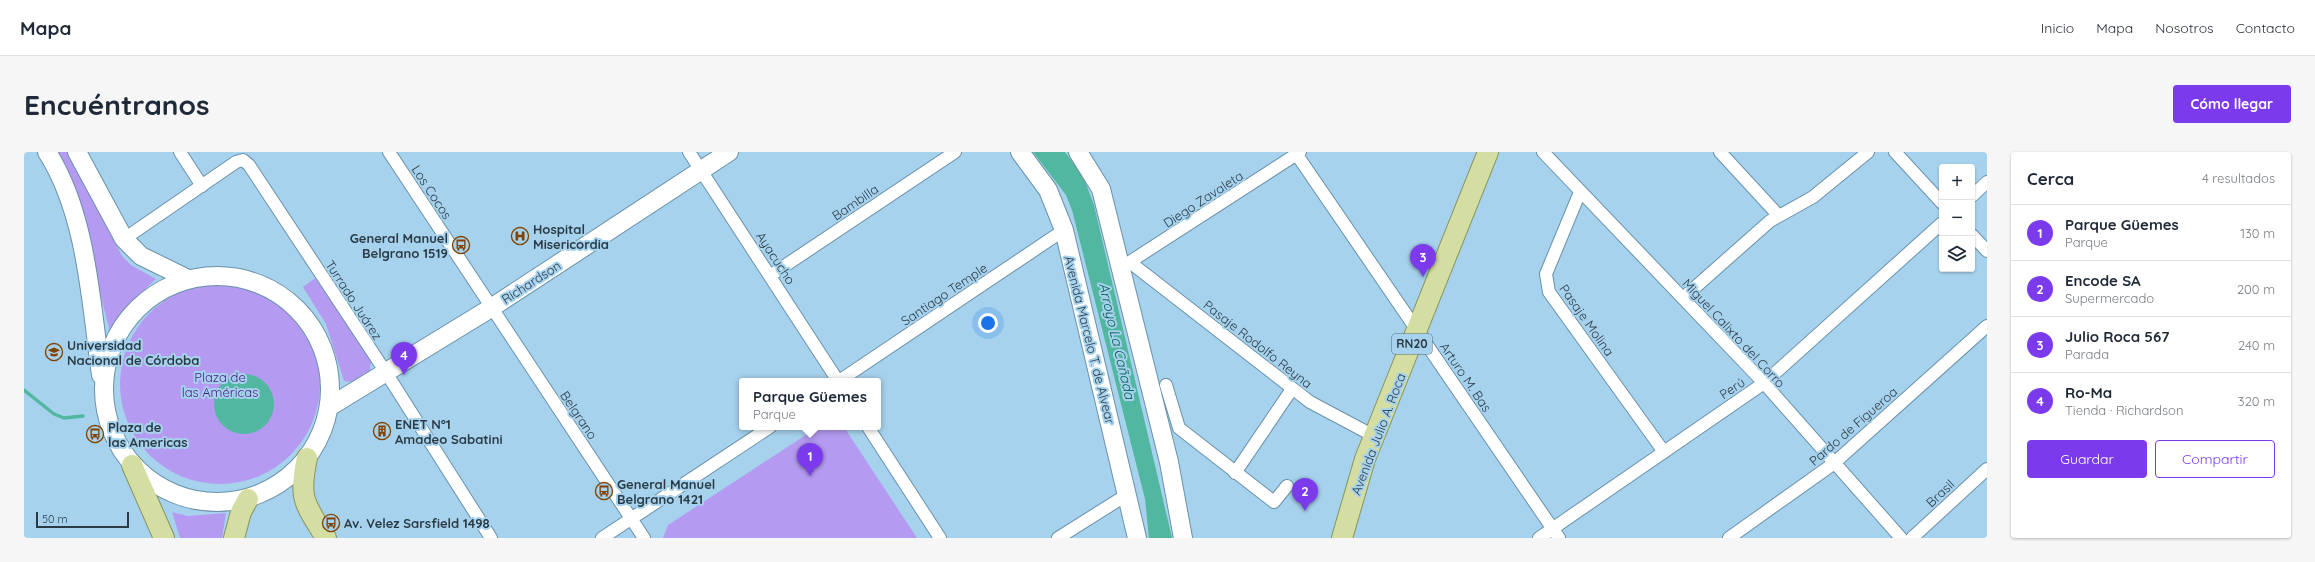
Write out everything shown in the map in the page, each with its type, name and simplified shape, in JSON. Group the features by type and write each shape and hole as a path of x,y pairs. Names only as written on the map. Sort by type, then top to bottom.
{"main road":[{"path":"47,152 65,190 78,229 89,291 107,418 120,449 132,465 149,481 170,493 192,500 216,503 248,499 272,488 307,458"},
{"path":"77,152 124,239 141,256 188,279"},
{"name":"Richardson","path":"329,407 385,371 491,308 729,152"},
{"name":"Avenida Marcelo T. de Alvear","path":"1020,152 1048,190 1064,230 1128,494 1137,538"},
{"path":"1078,152 1102,189 1125,265 1169,462 1183,538"},
{"name":"Avenida Julio A. Roca","path":"1342,538 1374,436 1418,331 1488,152"},
{"path":"103,391 107,361 118,333 133,313 160,290 188,279 214,275 240,277 265,286 287,299 306,317 320,340 328,364 331,385 329,407 321,434 307,458 302,482 305,504 326,538"},
{"path":"132,465 164,538"},
{"path":"234,538 241,512 248,499"}],"street":[{"path":"124,239 202,186 180,152"},
{"name":"Los Cocos","path":"389,152 491,308"},
{"name":"Ayacucho","path":"689,152 771,275 836,378"},
{"name":"Bambilla","path":"771,275 955,152"},
{"name":"Miguel Calixto del Corro","path":"1543,152 1764,383 1901,538"},
{"path":"1720,152 1778,215"},
{"path":"1683,298 1778,215 1813,197 1868,152"},
{"path":"1895,152 1939,200"},
{"name":"Diego Zavaleta","path":"1125,265 1297,153"},
{"name":"Arturo M. Bas","path":"1297,153 1556,533"},
{"name":"Turrado Juárez","path":"202,186 236,162 243,160 249,165 385,371 490,538"},
{"path":"1975,193 1987,182"},
{"name":"Pasaje Molina","path":"1580,192 1546,274 1549,292 1664,452"},
{"name":"Perú","path":"1539,538 1556,533 1664,452 1764,383 1939,226"},
{"name":"Santiago Temple","path":"842,378 1064,230"},
{"path":"1973,236 1987,251"},
{"name":"Pasaje Rodolfo Reyna","path":"1125,265 1292,389 1325,411 1374,436"},
{"name":"Belgrano","path":"491,308 644,538"},
{"name":"Pardo de Figueroa","path":"1729,538 1834,464 1987,326"},
{"path":"1166,385 1179,428 1274,502 1287,486"},
{"path":"1235,473 1292,389"},
{"path":"602,538 766,430"},
{"path":"870,430 940,538"},
{"name":"Brasil","path":"1912,538 1987,469"},
{"path":"1058,538 1128,494"}],"green space":[{"path":"57,152 71,152 122,256 131,265 156,279 124,312 111,335 67,169"},
{"path":"315,278 371,359 370,371 355,382 344,381 326,324 303,287"},
{"name":"Plaza de las Américas","path":"210,284 230,284 258,291 276,301 291,313 303,328 313,346 320,374 320,394 313,422 303,440 291,455 276,467 258,477 230,484 210,484 182,477 164,467 143,448 127,422 124,413 120,394 120,374 127,346 137,328 156,307 182,291 191,288"},
{"path":"813,430 846,430 917,538 663,538 668,525"},
{"path":"172,512 188,516 226,513 222,538 180,538"}],"water":[{"name":"Arroyo La Cañada","path":"1033,152 1065,152 1083,176 1094,205 1172,538 1149,538 1145,499 1072,210 1066,195"},
{"path":"238,374 250,374 261,379 269,387 274,398 272,416 261,429 250,434 238,434 227,429 219,421 214,410 214,398 219,387 227,379"}],"waterway":[{"path":"24,390 54,414 64,418 83,416"}],"place":[{"name":"Hospital Misericordia","path":"520,236"},
{"name":"General Manuel Belgrano 1519","path":"461,245"},
{"name":"Julio Roca 567","path":"1423,277"},
{"name":"Universidad Nacional de Córdoba","path":"54,352"},
{"name":"Ro-Ma","path":"404,375"},
{"name":"ENET N°1 Amadeo Sabatini","path":"382,431"},
{"name":"Plaza de las Americas","path":"95,434"},
{"name":"Parque Güemes","path":"810,476"},
{"name":"General Manuel Belgrano 1421","path":"604,491"},
{"name":"Encode SA","path":"1305,511"},
{"name":"Av. Velez Sarsfield 1498","path":"331,523"}]}
